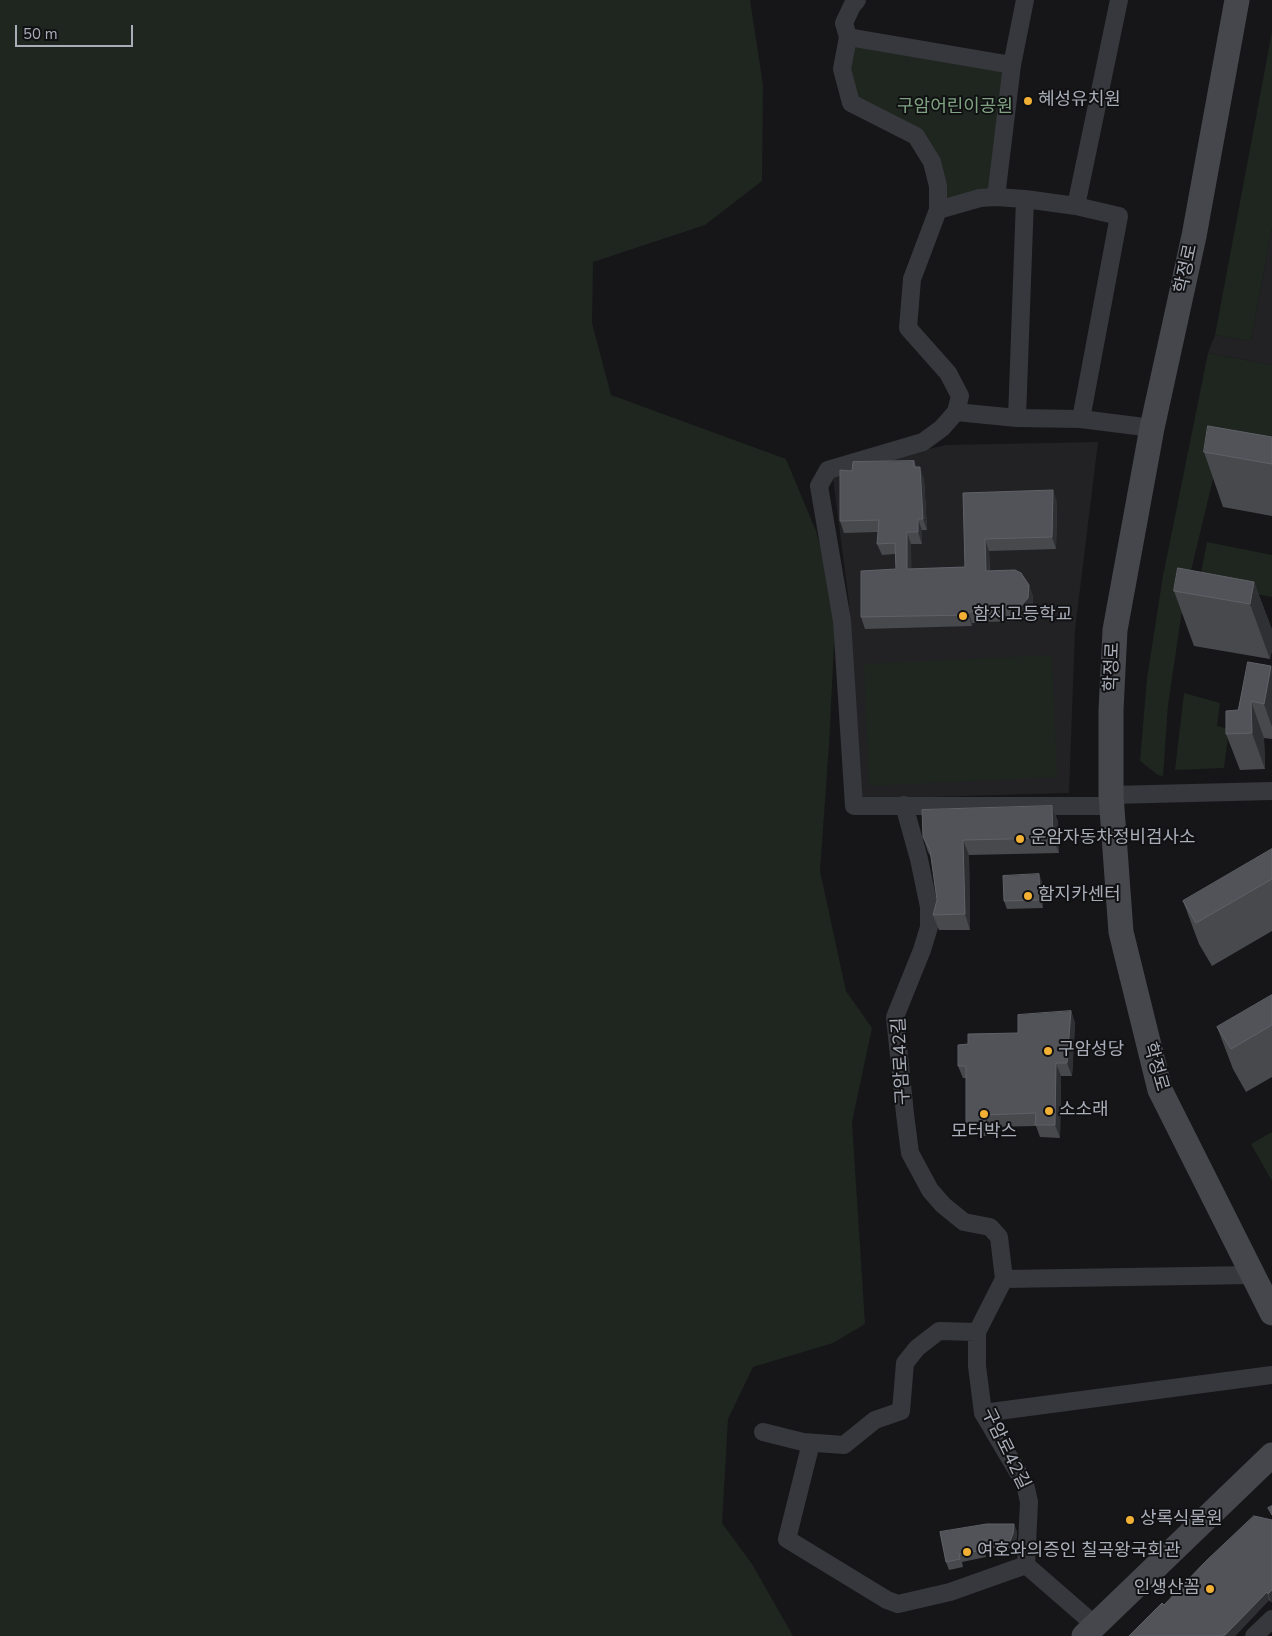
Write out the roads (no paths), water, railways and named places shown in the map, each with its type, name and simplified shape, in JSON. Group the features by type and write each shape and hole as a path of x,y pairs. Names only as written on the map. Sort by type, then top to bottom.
{"main road":[{"name":"학정로","path":"1237,0 1194,236 1152,428 1115,630 1111,710 1112,800 1121,932 1160,1090 1272,1313"},
{"path":"1090,1630 1272,1455"}],"street":[{"path":"857,0 844,22 848,37 842,69 851,103 916,136 932,162 938,186 938,210 912,279 908,328 948,373 960,396 956,412 942,428 923,442 828,470 820,486 842,622 854,806 1112,800 1272,791"},
{"path":"996,197 1012,65 1025,0"},
{"path":"1076,206 1119,0"},
{"path":"848,37 1012,65"},
{"path":"938,210 980,198 996,197 1076,206 1119,216 1081,420"},
{"path":"1017,418 1025,199"},
{"path":"956,412 1017,418 1081,420 1152,428"},
{"name":"구암로42길","path":"904,806 919,858 929,907 929,927 896,1017 910,1153 930,1190 943,1205 964,1222 990,1227 999,1237 1004,1279"},
{"path":"763,1432 803,1442 844,1445 875,1420 901,1411 905,1363 918,1348 939,1331 977,1332 1004,1279 1253,1275"},
{"name":"구암로42길","path":"977,1332 976,1366 984,1413 1024,1484 1029,1502 1026,1564"},
{"path":"984,1413 1272,1374"},
{"path":"812,1443 788,1539 887,1600 898,1604 950,1592 1026,1564 1090,1630"},
{"path":"1254,1636 1272,1619"}],"place":[{"name":"혜성유치원","path":"1028,101"},
{"name":"함지고등학교","path":"963,616"},
{"name":"운암자동차정비검사소","path":"1020,839"},
{"name":"함지카센터","path":"1028,896"},
{"name":"구암성당","path":"1048,1051"},
{"name":"소소래","path":"1049,1111"},
{"name":"모터박스","path":"984,1114"},
{"name":"상록식물원","path":"1130,1520"},
{"name":"여호와의증인 칠곡왕국회관","path":"967,1552"},
{"name":"인생산꼼","path":"1210,1589"}],"park label":[{"name":"구암어린이공원","path":"955,108"}]}
